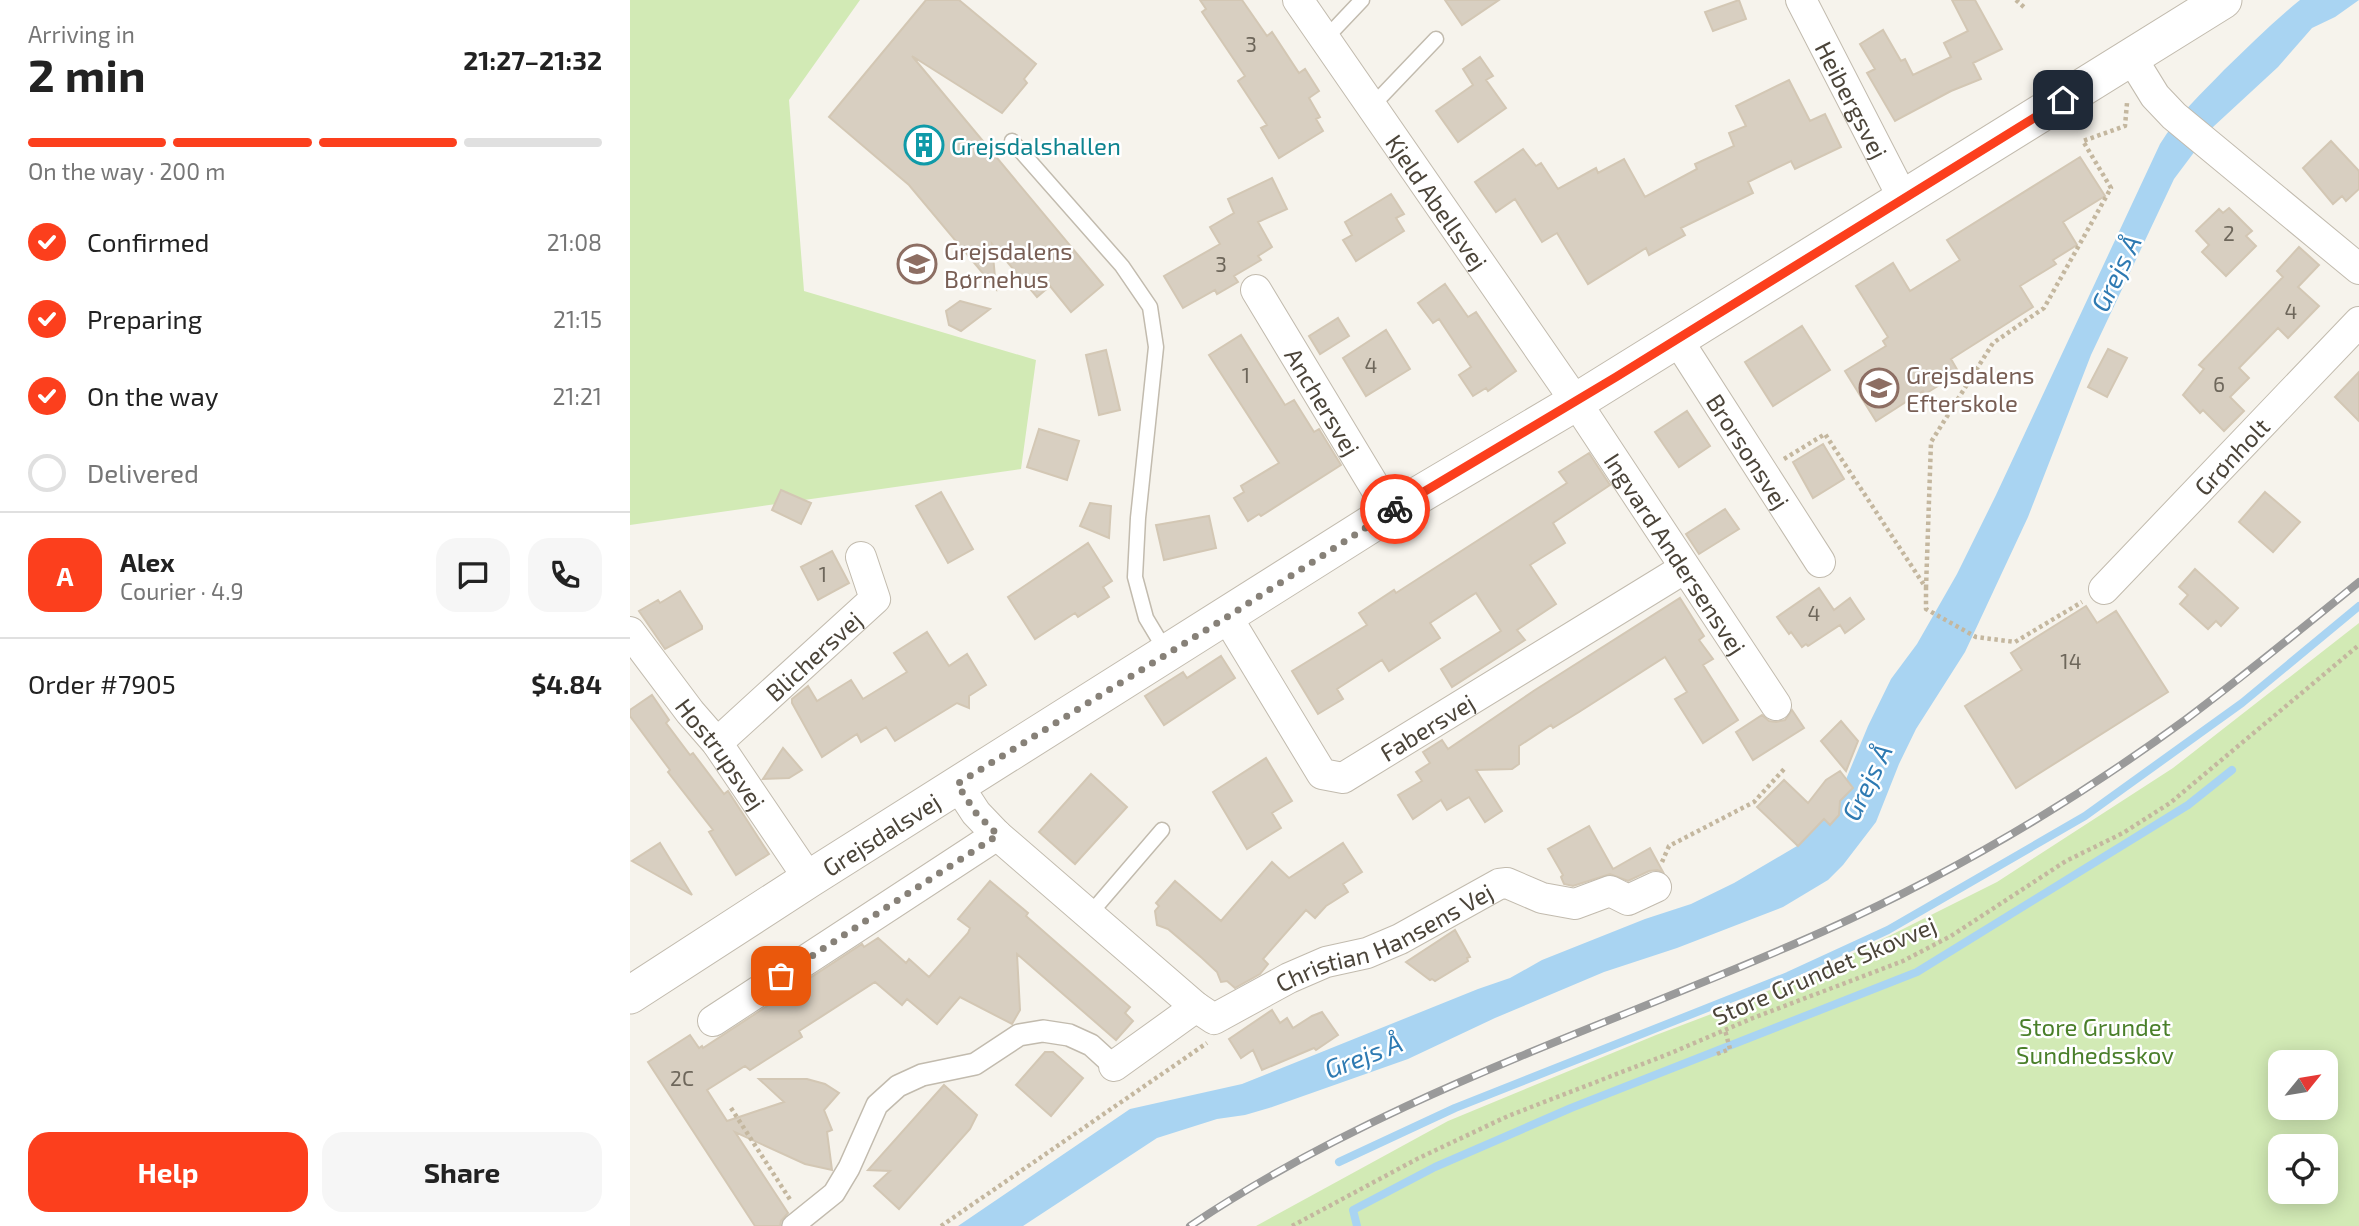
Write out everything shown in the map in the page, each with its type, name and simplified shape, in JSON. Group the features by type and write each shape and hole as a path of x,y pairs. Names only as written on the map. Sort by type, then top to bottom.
{"street":[{"name":"Kjeld Abellsvej","path":"1298,0 1576,401"},
{"name":"Heibergsvej","path":"1801,0 1904,200"},
{"name":"Grejsdalsvej","path":"630,995 957,784 1227,617 1390,512 1904,200 2223,0"},
{"path":"2131,57 2155,96 2174,116 2207,145 2356,260"},
{"name":"Anchersvej","path":"1256,290 1390,512"},
{"name":"Grønholt","path":"2104,589 2359,322"},
{"name":"Brorsonsvej","path":"1677,339 1820,562"},
{"name":"Ingvard Andersensvej","path":"1576,401 1776,705"},
{"name":"Blichersvej","path":"717,743 875,599 861,557"},
{"name":"Fabersvej","path":"1227,617 1322,774 1343,778 1685,568"},
{"name":"Hostrupsvej","path":"630,632 690,712 717,743 809,879"},
{"path":"957,784 976,813 998,835 1205,1013"},
{"path":"713,1021 998,835"},
{"name":"Christian Hansens Vej","path":"798,1223 834,1194 849,1168 877,1105 898,1086 922,1075 975,1064 1019,1035 1043,1031 1069,1035 1091,1045 1114,1066 1205,1013 1326,962 1367,953 1400,939 1499,884 1507,883 1542,898 1575,904 1609,891 1628,900 1656,887"}],"lane":[{"path":"1325,39 1362,0"},
{"path":"1372,106 1436,39"},
{"path":"1012,141 1122,266 1150,307 1156,347 1138,518 1135,577 1146,618 1168,654"},
{"path":"1089,915 1162,830"}],"path":[{"path":"2016,0 2026,9"},
{"path":"2104,589 2015,642 1976,637 1926,609 1931,442 1993,343 2043,308 2111,188 2083,141 2125,126 2131,57"},
{"path":"1762,472 1825,434 1926,588"},
{"name":"Store Grundet Skovvej","path":"1292,1226 1349,1194 1508,1116 1903,961 1951,936 2066,861 2123,833 2170,803 2359,645"},
{"path":"1656,887 1658,871 1669,846 1754,802 1786,767"},
{"path":"941,1226 1208,1043 1205,1013"},
{"path":"1717,1055 1730,1049 1725,1030"},
{"path":"731,1108 798,1223"}],"green space":[{"path":"630,0 860,0 789,100 804,291 1036,360 1021,469 630,525"},
{"name":"Store Grundet Sundhedsskov","path":"2359,623 2359,1226 1256,1226 1448,1121 1743,1002 1865,948 1997,882 2173,768"}],"water":[{"name":"Grejs Å","path":"2300,0 2359,0 2335,17 2312,28 2278,67 2213,127 2174,179 2091,355 2028,517 1965,652 1916,729 1876,822 1828,880 1783,907 1677,948 1604,972 1495,1018 1408,1059 1269,1108 1217,1119 1157,1138 1023,1226 958,1226 1130,1109 1242,1084 1510,978 1542,960 1645,919 1691,904 1734,883 1797,846 1823,819 1830,824 1839,815 1835,806 1868,726 1891,679 1917,644 1957,574 2160,144 2182,115 2224,70"}],"building":[{"name":"Grejsdalshallen","path":"926,0 959,0 1036,64 1024,79 1027,83 1002,113 912,56 1103,285 1071,312 1050,286 1037,297 992,244 996,289 909,185 829,117"},
{"path":"1200,0 1242,0 1267,36 1272,32 1299,73 1305,69 1319,91 1309,98 1320,117 1316,119 1323,131 1279,158 1261,128 1267,125 1238,81 1245,76 1202,12 1206,9"},
{"path":"1445,0 1499,0 1462,25"},
{"path":"1739,0 1746,19 1713,31 1705,12"},
{"path":"1952,0 1975,0 2002,49 1973,63 1981,79 1951,91 1895,121 1867,73 1875,69 1860,44 1883,30 1901,61 1905,59 1913,75 1951,57 1944,43 1968,31"},
{"path":"1480,57 1493,76 1486,80 1506,108 1458,142 1436,111 1473,85 1463,69"},
{"path":"1789,80 1810,121 1825,114 1841,147 1795,169 1791,161 1748,182 1753,193 1681,228 1685,235 1649,255 1646,248 1588,284 1557,233 1542,242 1515,199 1496,212 1475,182 1523,149 1536,166 1541,163 1558,189 1596,168 1598,173 1624,159 1645,197 1697,169 1695,164 1734,146 1729,133 1746,126 1736,106"},
{"path":"2331,141 2359,171 2359,189 2346,201 2342,196 2333,204 2303,168"},
{"path":"2080,157 2105,196 2063,222 2077,245 2053,260 2056,264 2020,286 2033,307 1951,359 1959,373 1925,394 1923,391 1876,421 1845,371 1886,346 1883,341 1888,337 1856,286 1893,263 1910,291 1960,260 1947,240"},
{"path":"1272,178 1287,209 1258,222 1272,247 1258,256 1261,260 1234,276 1238,282 1217,294 1215,290 1183,308 1164,276 1220,244 1210,227 1234,213 1228,199"},
{"path":"1391,194 1404,214 1396,218 1404,231 1356,261 1343,240 1352,235 1345,222"},
{"path":"2229,208 2252,231 2246,236 2256,246 2226,276 2202,252 2209,245 2196,231 2219,209 2223,213"},
{"path":"2299,247 2319,265 2298,287 2319,306 2288,338 2278,328 2239,368 2249,378 2230,397 2244,411 2224,431 2203,410 2200,413 2183,395 2204,369 2199,365 2283,277 2277,271"},
{"path":"1445,284 1468,317 1476,312 1516,371 1488,391 1486,388 1473,396 1459,375 1471,367 1439,319 1433,323 1418,303"},
{"path":"960,301 990,309 961,331 949,325 946,311"},
{"path":"1338,318 1349,336 1320,354 1309,336"},
{"path":"1802,326 1830,370 1773,406 1745,362"},
{"path":"1386,330 1410,369 1366,396 1343,358"},
{"path":"1241,335 1285,405 1294,400 1314,432 1319,429 1341,465 1261,516 1259,514 1248,521 1234,498 1244,492 1241,486 1279,463 1209,355"},
{"path":"2108,349 2127,358 2107,397 2088,387"},
{"path":"1106,350 1120,410 1099,415 1086,355"},
{"path":"2359,372 2359,421 2335,397"},
{"path":"1687,411 1710,446 1679,467 1655,432"},
{"path":"1039,429 1079,441 1067,480 1027,467"},
{"path":"1823,444 1844,479 1813,498 1793,462"},
{"path":"1589,453 1610,485 1553,523 1565,543 1530,565 1556,604 1517,630 1525,640 1452,687 1441,669 1501,631 1476,593 1430,623 1440,638 1389,671 1382,660 1337,689 1343,699 1318,714 1292,671 1367,625 1359,613 1394,590 1396,593 1567,483 1559,472"},
{"path":"781,490 811,503 801,524 772,510"},
{"path":"941,492 973,549 948,563 916,506"},
{"path":"2265,492 2300,522 2273,552 2239,522"},
{"path":"1090,503 1111,506 1109,538 1080,526"},
{"path":"1725,509 1739,529 1699,554 1686,534"},
{"path":"1209,516 1216,548 1164,560 1156,525"},
{"path":"1088,543 1112,581 1103,587 1109,597 1078,617 1075,613 1035,639 1008,597"},
{"path":"832,551 849,583 818,600 801,567"},
{"path":"2195,569 2238,608 2221,626 2216,621 2208,629 2180,604 2188,595 2179,587"},
{"path":"1819,588 1834,610 1850,598 1864,619 1845,633 1840,625 1808,646 1806,644 1802,647 1777,617"},
{"path":"680,591 702,629 665,649 639,611"},
{"path":"1680,598 1704,636 1699,640 1713,659 1703,665 1738,720 1703,743 1675,699 1687,692 1665,657 1553,728 1551,725 1519,746 1519,764 1512,769 1476,770 1502,811 1485,822 1469,797 1447,810 1441,800 1413,819 1398,795 1422,781 1416,772 1430,763 1423,752 1442,740 1448,749"},
{"path":"2086,606 2097,623 2116,611 2168,692 2016,788 1965,706 2022,670 2011,653"},
{"path":"927,632 949,666 967,654 986,685 969,696 969,708 957,703 895,741 886,727 861,742 857,734 822,757 792,699 808,686 817,701 851,680 863,699 907,672 894,653"},
{"path":"1221,656 1235,678 1164,725 1145,696 1183,672 1187,678"},
{"path":"652,695 669,720 666,723 724,794 728,791 769,854 736,875 709,832 713,830 668,772 670,770 630,716 630,710"},
{"path":"1792,710 1804,728 1753,760 1736,732 1762,715 1769,721 1785,720"},
{"path":"1841,721 1858,741 1846,771 1821,741"},
{"path":"783,748 802,770 789,778 763,779"},
{"path":"1266,758 1292,801 1272,813 1281,828 1247,849 1213,792"},
{"path":"1840,771 1853,788 1840,801 1839,815 1830,825 1824,819 1798,846 1757,807 1784,780 1808,803 1826,780"},
{"path":"1091,774 1127,807 1075,864 1039,832"},
{"path":"1589,826 1613,869 1650,848 1663,872 1649,871 1628,881 1610,874 1573,886 1564,884 1561,877 1563,875 1548,849"},
{"path":"660,843 692,895 632,861"},
{"path":"1343,843 1362,872 1343,884 1348,892 1326,906 1315,918 1306,910 1263,959 1268,964 1260,974 1235,988 1227,981 1221,982 1217,972 1202,958 1168,929 1157,925 1155,911 1159,906 1156,903 1175,881 1221,921 1272,862 1289,878"},
{"path":"990,881 1130,1007 1125,1013 1133,1021 1116,1040 1017,954 1020,1010 1012,1024 960,997 937,1024 907,999 902,1005 875,982 799,1031 802,1037 750,1070 745,1066 707,1090 727,1121 784,1102 759,1079 807,1079 825,1084 839,1093 824,1110 832,1130 827,1132 832,1170 805,1164 735,1132 788,1213 780,1226 755,1226 648,1062 690,1035 699,1048 703,1048 862,944 864,947 878,938 906,963 909,959 929,977 968,933 970,928 958,919"},
{"path":"1455,930 1470,957 1467,958 1468,961 1435,981 1406,962"},
{"path":"1272,1010 1280,1023 1287,1018 1293,1028 1322,1012 1338,1035 1316,1050 1314,1048 1262,1070 1253,1050 1241,1058 1229,1039"},
{"path":"1045,1052 1053,1052 1083,1078 1051,1116 1016,1085"},
{"path":"944,1085 977,1115 970,1129 899,1209 874,1186 890,1171 868,1170"}],"waterway":[{"path":"1339,1162 1455,1108 1788,976 1888,930 2085,816 2242,703 2359,606"},
{"path":"1357,1226 1353,1210 1435,1167 1571,1108 1917,972 2188,805 2232,770"}],"railway":[{"path":"1190,1226 1265,1179 1421,1100 1824,931 1965,861 2055,808 2143,750 2229,686 2359,582"}],"way so far":[{"path":"781,976 998,835 976,813 957,784 1227,617 1395,509"}],"place":[{"name":"Grejsdalshallen","path":"924,145"},
{"name":"Grejsdalens Børnehus","path":"917,264"},
{"name":"Grejsdalens Efterskole","path":"1879,388"}],"route":[{"path":"1395,509 1616,377 2063,100"}]}
